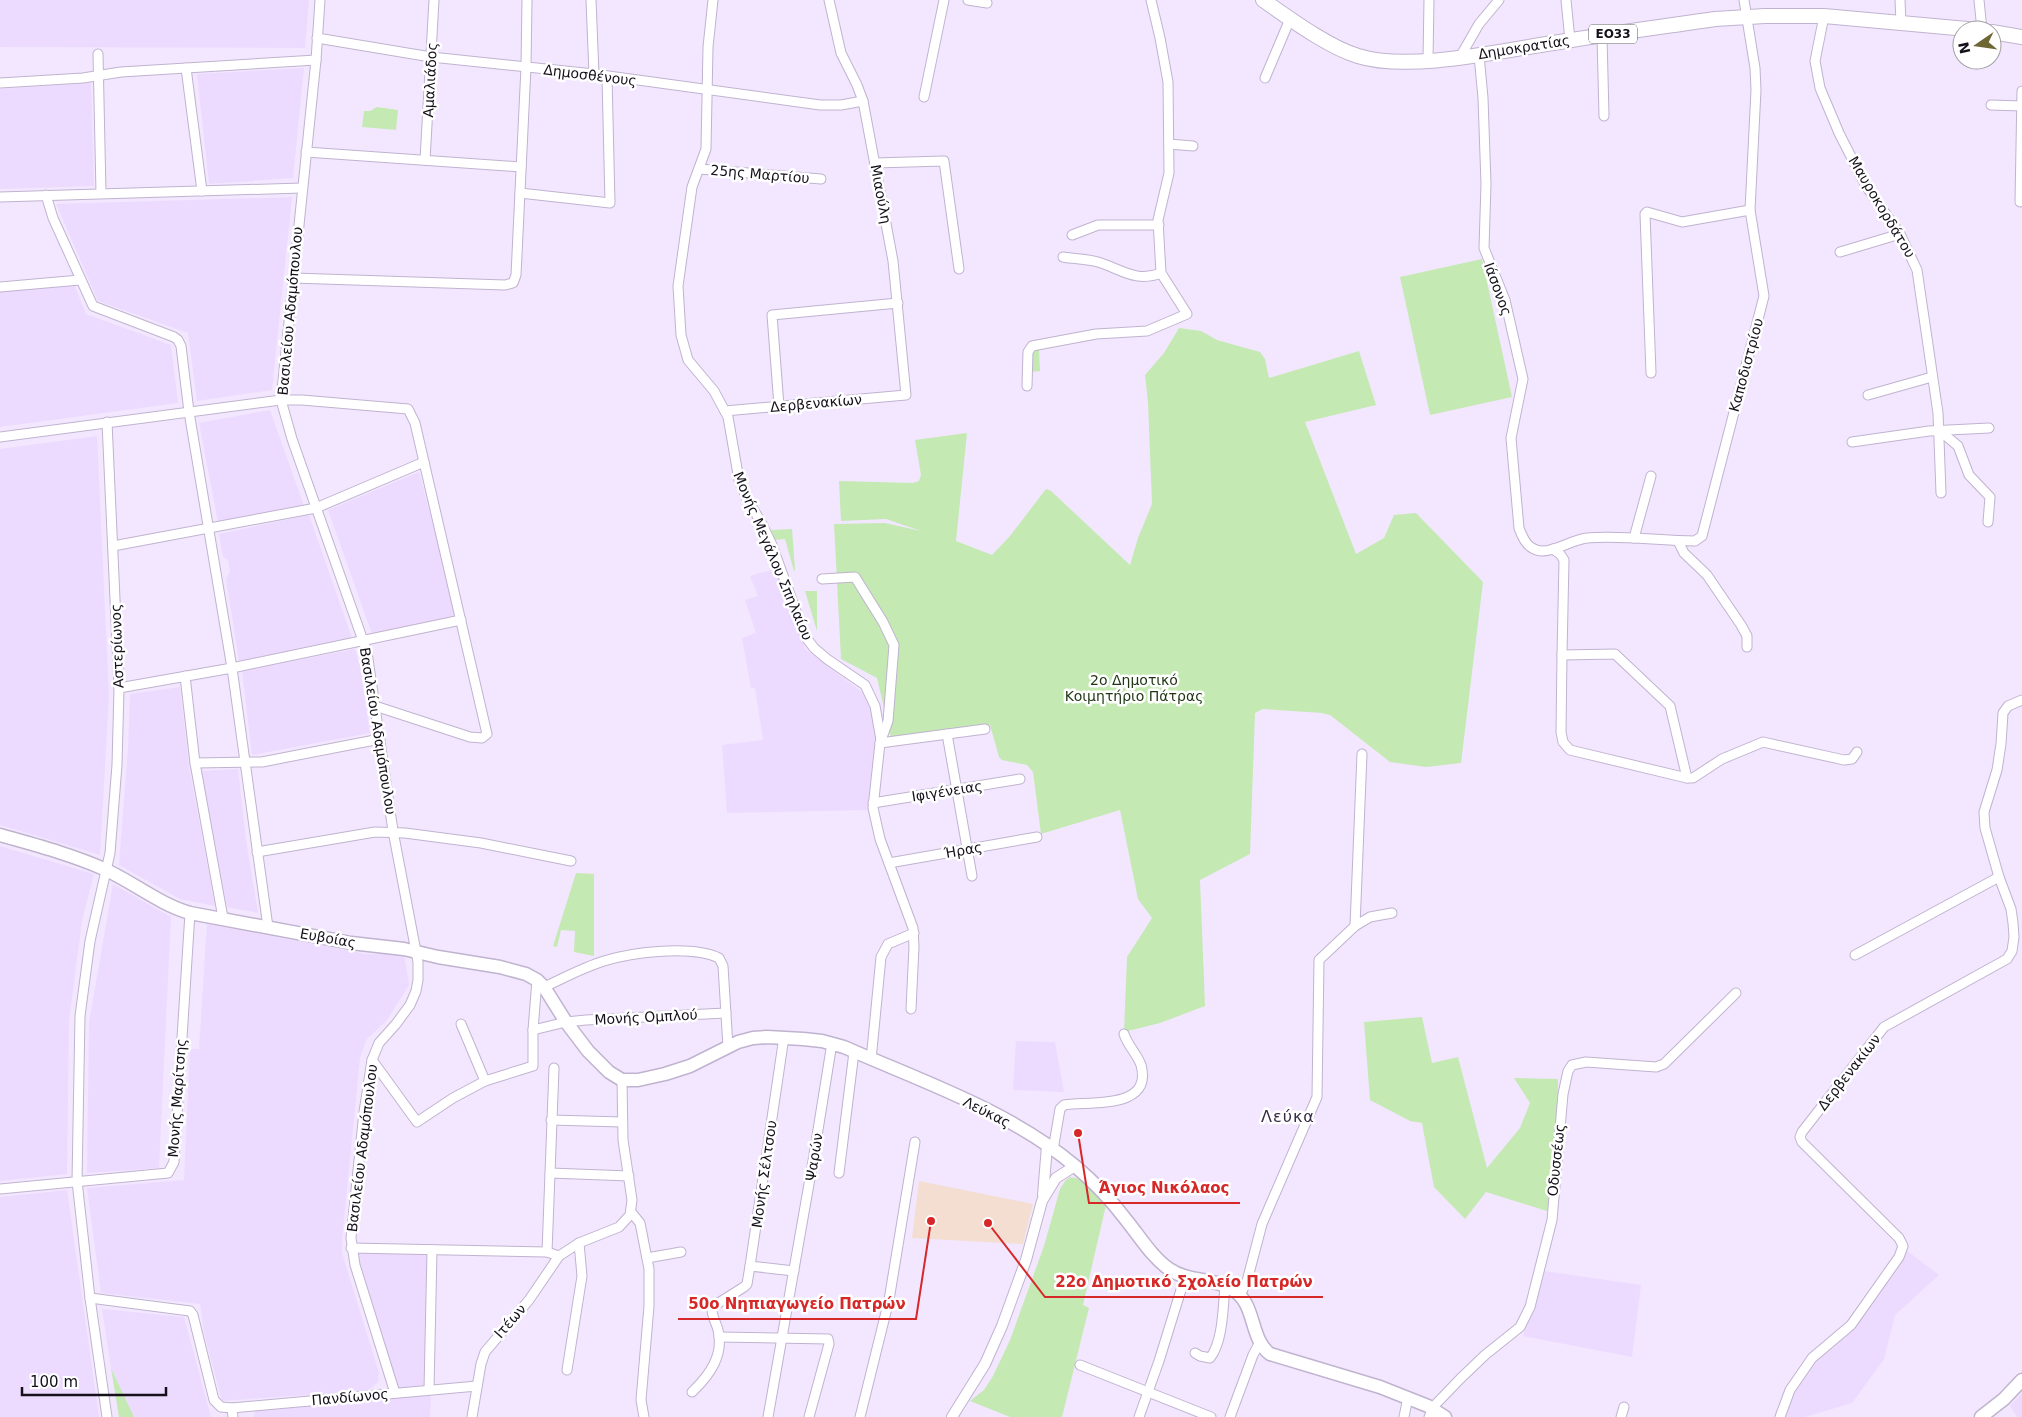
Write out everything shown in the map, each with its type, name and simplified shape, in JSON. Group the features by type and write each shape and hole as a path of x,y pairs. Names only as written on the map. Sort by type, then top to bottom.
{"main road":[{"name":"Δημοκρατίας","path":"1263,0 1290,19 1357,56 1388,61 1460,57 1715,19 1747,17 1824,16 1952,28"},
{"path":"2002,34 2022,37"},
{"name":"Ευβοίας","path":"0,835 56,851 105,869 167,904 190,912 351,943 404,948 416,952 514,970 526,974 541,984"},
{"path":"541,984 566,1022 598,1062 622,1080"},
{"name":"Λεύκας","path":"622,1080 638,1080 690,1066 728,1047 753,1038 784,1037 832,1043 980,1108 1050,1148 1075,1166 1120,1212 1168,1269 1185,1277 1225,1286 1240,1295"},
{"path":"1240,1295 1246,1304 1260,1342 1266,1352 1274,1356 1351,1377 1408,1397 1431,1412 1445,1417"},
{"path":"1981,1417 2004,1399 2022,1380"}],"street":[{"name":"Βασιλείου Αδαμόπουλου","path":"320,0 316,60 281,400 292,439 364,640 418,968 416,991 405,1011 380,1043 372,1060 364,1112 351,1248 395,1393"},
{"name":"Αμαλιάδος","path":"425,160 434,0"},
{"path":"293,278 514,283 516,275 526,67 527,0"},
{"path":"591,0 594,74"},
{"name":"Μονής Μεγάλου Σπηλαίου","path":"712,0 706,149 692,187 678,286 681,335 688,360 714,390 725,412 731,428 738,480 772,545 804,632 818,652 866,685 875,706 881,741"},
{"name":"Μιαούλη","path":"829,0 841,53 863,101 891,253 898,303 906,395"},
{"path":"924,97 944,0"},
{"path":"968,0 987,3"},
{"path":"1027,386 1028,352 1032,346 1096,334 1147,332 1187,314 1161,272 1159,225 1169,172 1168,82 1151,0"},
{"path":"1428,60 1429,0"},
{"path":"1460,57 1480,24 1500,0"},
{"path":"1566,0 1570,40"},
{"name":"Καποδιστρίου","path":"1530,548 1553,549 1580,539 1634,538 1695,541 1702,536 1764,296 1750,210 1756,90 1755,68 1744,0"},
{"path":"1900,0 1901,23"},
{"path":"1979,0 1981,20"},
{"name":"Μαυροκορδάτου","path":"1824,16 1814,61 1820,88 1839,133 1866,186 1900,234 1918,270 1939,430 1941,493"},
{"path":"1265,78 1290,19"},
{"path":"1602,36 1604,116"},
{"name":"Δημοσθένους","path":"318,38 431,57 594,74 820,105 841,105 863,101"},
{"path":"98,54 101,193"},
{"name":"Ιάσονος","path":"1479,54 1484,113 1486,178 1484,248 1506,300 1522,379 1511,438 1519,528 1523,539 1530,548"},
{"path":"0,83 98,76 120,72 316,60"},
{"path":"186,68 202,191"},
{"path":"520,193 610,202 607,76"},
{"path":"2020,202 2022,91"},
{"path":"1991,105 2022,106"},
{"path":"1169,144 1193,146"},
{"path":"306,152 521,167"},
{"path":"875,163 944,161 959,269"},
{"name":"25ης Μαρτίου","path":"699,169 821,179"},
{"path":"0,197 302,188"},
{"path":"46,195 80,280 94,307 178,340 181,348 189,412 232,668 268,927"},
{"path":"1651,373 1645,214 1647,212 1682,222 1750,210"},
{"path":"1072,235 1098,225 1159,225"},
{"path":"1840,252 1900,234"},
{"path":"1063,257 1098,262 1149,278 1161,272"},
{"path":"0,287 80,280"},
{"path":"779,406 772,315 898,303"},
{"path":"1868,395 1932,378"},
{"name":"Δερβενακίων","path":"725,412 906,395"},
{"path":"0,437 281,400 408,409 415,423 487,730 485,737 478,739 375,706"},
{"name":"Αστερίωνος","path":"107,422 119,688 117,765 112,839 90,942 80,1016 77,1181 90,1298 107,1417"},
{"path":"1852,442 1939,430 1989,428"},
{"path":"1939,430 1958,446 1969,475 1990,497 1988,522"},
{"path":"113,546 316,508 424,462"},
{"path":"1634,538 1651,476"},
{"path":"1678,541 1684,552 1707,575 1742,625 1747,636 1747,647"},
{"path":"1553,549 1564,560 1561,732 1563,742 1570,750 1687,778 1693,778 1730,755 1763,742 1844,760 1852,759 1858,752"},
{"name":"Μονής Μεγάλου Σπηλαίου","path":"822,579 855,577 883,622 894,645 888,722 881,741 873,803 876,827 914,933 911,1009"},
{"path":"119,688 232,668 461,620"},
{"path":"1562,655 1615,654 1670,706 1687,778"},
{"path":"185,676 195,763 223,918"},
{"name":"Δερβενακίων","path":"1780,1417 1790,1390 1798,1376 1812,1358 1851,1326 1899,1256 1903,1246 1899,1238 1802,1142 1800,1137 1802,1132 1884,1027 2007,959 2012,951 2013,923 1985,828 1984,808 1997,770 2003,712 2008,706 2022,700"},
{"path":"881,741 985,730"},
{"path":"947,734 955,789 972,876"},
{"path":"195,763 262,762 380,739"},
{"path":"1355,926 1362,754"},
{"name":"Ιφιγένειας","path":"873,803 1020,779"},
{"path":"257,852 375,832 394,831 481,843 571,861"},
{"name":"Ήρας","path":"889,863 1037,837"},
{"path":"1855,955 1999,878"},
{"name":"Μονής Μαρίτσης","path":"0,1189 168,1173 174,1162 190,912"},
{"path":"1240,1295 1247,1281 1262,1224 1316,1097 1319,960 1355,926 1370,918 1392,913"},
{"path":"871,1060 881,957 888,944 914,933"},
{"path":"372,1060 417,1122 453,1098 485,1081 533,1066 533,1030 541,984 602,961 659,952 687,952 719,958 723,966 728,1047"},
{"name":"Οδυσσέως","path":"1431,1412 1486,1355 1520,1327 1530,1307 1552,1220 1563,1094 1568,1072 1572,1065 1586,1062 1656,1067 1664,1064 1736,993"},
{"name":"Μονής Ομπλού","path":"533,1030 566,1022 726,1013"},
{"path":"461,1024 485,1081"},
{"path":"952,1417 985,1364 1002,1326 1026,1260 1042,1201 1050,1148 1060,1109 1064,1105 1125,1099 1140,1089 1142,1074 1140,1064 1127,1043 1124,1034"},
{"name":"Μονής Σέλτσου","path":"719,1337 712,1307 747,1284 784,1037"},
{"name":"Ψαρών","path":"768,1417 832,1043"},
{"path":"839,1173 854,1052"},
{"path":"547,1252 554,1068"},
{"path":"622,1080 622,1122 632,1200 631,1212 640,1223 647,1258 649,1306 641,1400 644,1417"},
{"path":"551,1120 622,1122"},
{"path":"860,1417 886,1314 915,1142"},
{"path":"1042,1201 1056,1178 1075,1166"},
{"path":"550,1173 629,1176"},
{"name":"Ιτέων","path":"472,1417 481,1364 485,1352 492,1342 529,1300 559,1256 579,1243 619,1227 629,1218 631,1212"},
{"path":"567,1370 582,1276 579,1243"},
{"path":"351,1248 547,1252 559,1256"},
{"path":"429,1390 432,1250"},
{"path":"647,1258 681,1252"},
{"path":"750,1266 794,1271"},
{"path":"1138,1417 1149,1392 1185,1277"},
{"path":"1195,1353 1210,1358 1214,1353 1221,1327 1225,1286"},
{"path":"90,1298 190,1311 193,1315 214,1400 221,1407 233,1412"},
{"path":"692,1392 713,1368 719,1350 719,1337 828,1339 830,1342 809,1417"},
{"path":"1230,1417 1253,1355 1260,1342"},
{"path":"1080,1365 1211,1417"},
{"name":"Πανδίωνος","path":"233,1412 395,1393 477,1386"},
{"path":"1404,1417 1408,1397"},
{"path":"1621,1417 1624,1407"}],"shaded area":[{"path":"0,0 309,0 305,48 0,47"},
{"path":"304,68 293,178 209,184 197,74"},
{"path":"91,83 94,186 0,189 0,89"},
{"path":"292,197 272,390 197,401 188,333 98,301 56,204"},
{"path":"74,284 86,314 171,345 178,403 0,427 0,291"},
{"path":"270,410 304,506 218,522 199,423"},
{"path":"97,436 109,696 100,855 0,825 0,449"},
{"path":"419,472 457,616 372,634 328,510"},
{"path":"309,515 352,638 239,661 226,579 230,572 228,560 223,557 219,534"},
{"path":"775,569 802,636 805,649 862,692 870,707 876,740 870,787 870,810 727,813 722,745 763,740 755,688 751,688 742,638 756,633 745,600 758,596 750,576"},
{"path":"355,649 360,667 370,733 252,755 242,671"},
{"path":"180,687 189,766 215,906 180,899 119,865 128,749 130,694"},
{"path":"238,769 246,840 258,913 227,907 201,771"},
{"path":"0,846 94,874 82,921 69,1021 67,1174 0,1181"},
{"path":"113,884 171,917 159,1168 87,1173 89,1023"},
{"path":"207,924 366,954 404,954 409,985 387,1020 366,1040 360,1058 342,1240 342,1253 379,1373 378,1382 370,1389 364,1391 222,1401 204,1333 200,1304 101,1293 87,1188 184,1180 190,1049 199,1049"},
{"path":"1016,1041 1055,1042 1064,1092 1013,1090"},
{"path":"919,1181 1033,1204 1023,1244 912,1238"},
{"path":"67,1190 99,1417 0,1417 0,1197"},
{"path":"1906,1250 1939,1275 1895,1315 1884,1359 1852,1403 1805,1417 1784,1417 1792,1389 1814,1357 1851,1327"},
{"path":"356,1253 429,1254 425,1386 396,1390"},
{"path":"1544,1271 1641,1285 1632,1357 1523,1336"},
{"path":"102,1309 184,1317 211,1417 134,1417 111,1368"},
{"path":"2022,1393 2022,1417 2017,1417 2010,1406"},
{"path":"431,1394 430,1417 254,1417 255,1410"}],"green space":[{"path":"377,107 398,110 396,130 362,127 364,111 370,111"},
{"path":"1482,259 1512,397 1430,415 1400,277"},
{"name":"2o Δημοτικό Κοιμητήριο Πάτρας","path":"1179,328 1201,331 1217,340 1260,352 1265,359 1269,378 1359,351 1376,405 1305,422 1356,554 1384,538 1394,515 1416,513 1483,582 1461,763 1426,767 1390,762 1330,715 1322,713 1263,709 1255,713 1250,854 1200,880 1205,1006 1160,1023 1124,1032 1127,957 1152,918 1138,899 1120,810 1041,834 1033,772 1027,765 1002,760 999,757 990,725 891,738 877,678 841,659 834,524 885,523 921,531 886,519 841,521 839,481 913,483 919,481 921,475 915,440 967,433 956,541 992,555 1010,536 1046,489 1051,491 1130,565 1138,538 1152,504 1148,402 1145,375 1164,353"},
{"path":"1033,349 1039,349 1040,371 1029,372 1028,356"},
{"path":"792,529 794,571 785,539 775,540 771,530"},
{"path":"805,591 817,591 817,631"},
{"path":"576,873 594,874 594,956 574,952 575,931 561,930 557,947 553,946"},
{"path":"1422,1017 1432,1063 1458,1057 1487,1168 1520,1128 1530,1103 1514,1078 1558,1079 1557,1149 1547,1211 1486,1192 1465,1219 1434,1187 1422,1123 1410,1121 1370,1100 1364,1022"},
{"path":"1070,1177 1080,1179 1106,1205 1083,1305 1089,1308 1062,1417 1010,1417 970,1401 984,1390 993,1376 1010,1340 1044,1246 1060,1189"},
{"path":"111,1368 134,1417 119,1417"}],"place":[{"name":"Άγιος Νικόλαος","path":"1078,1133"},
{"name":"50o Νηπιαγωγείο Πατρών","path":"931,1221"},
{"name":"22ο Δημοτικό Σχολείο Πατρών","path":"988,1223"}],"district":[{"name":"Λεύκα","path":"1288,1116"}]}
